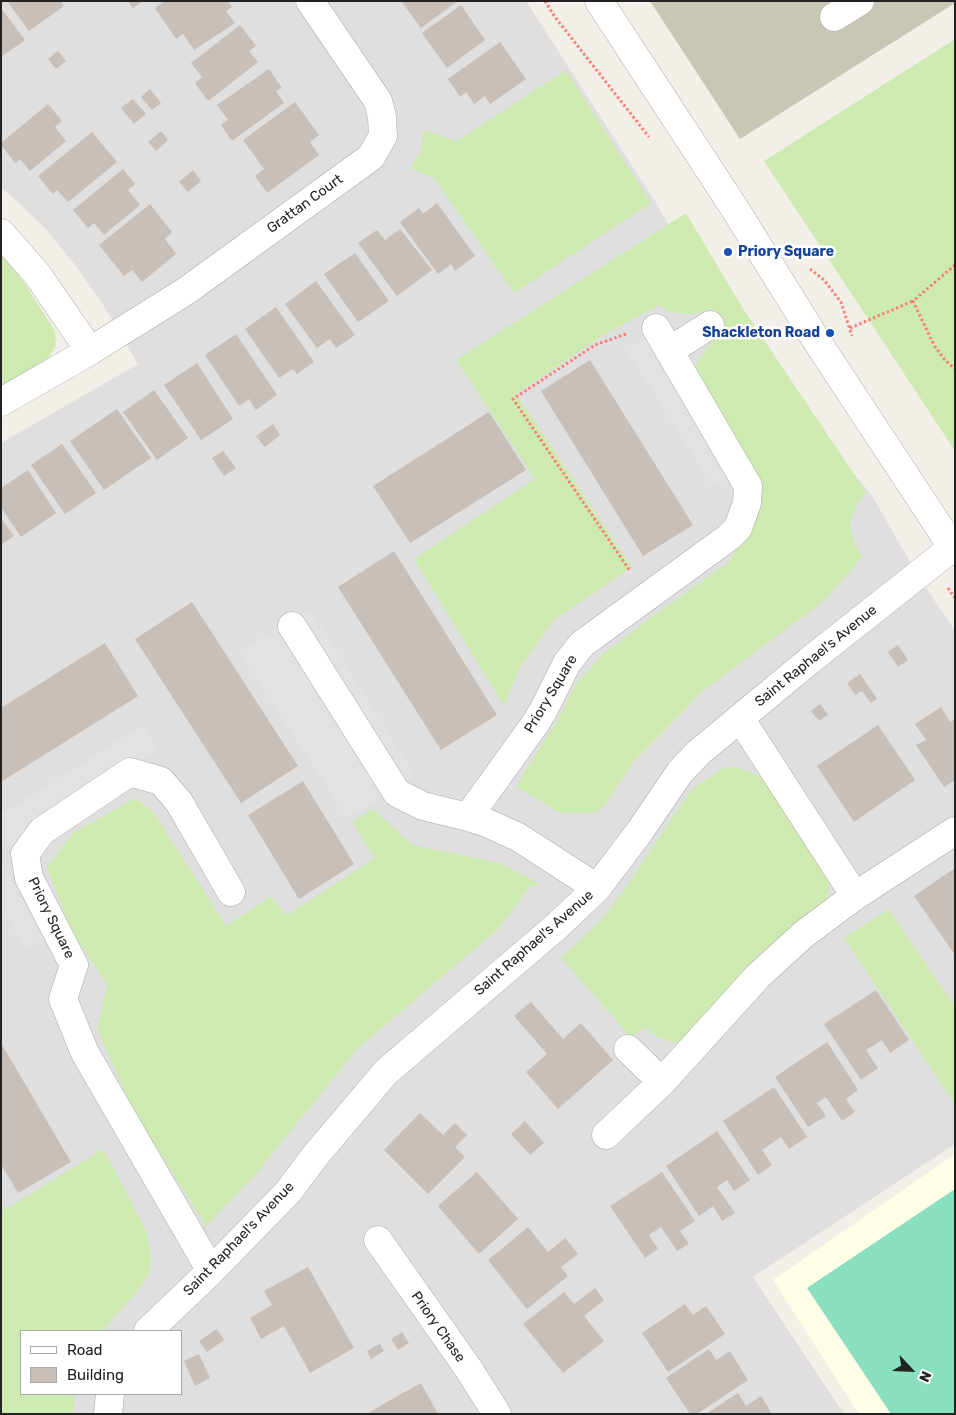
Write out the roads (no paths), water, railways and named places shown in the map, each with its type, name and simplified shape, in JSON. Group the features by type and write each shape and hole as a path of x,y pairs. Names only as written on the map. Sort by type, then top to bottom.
{"street":[{"name":"Grattan Court","path":"1,402 90,351 186,291 371,157 383,136 382,118 378,101 310,1"},
{"path":"599,1 735,209 820,346 954,549"},
{"path":"834,17 860,1"},
{"path":"1,233 37,274 90,351"},
{"name":"Priory Square","path":"468,817 535,724 567,663 582,644 729,537 738,528 747,503 748,486 662,339 710,325"},
{"name":"Saint Raphael's Avenue","path":"149,1330 211,1271 288,1192 315,1156 386,1072 557,926 597,888 680,772 698,753 954,549"},
{"path":"292,626 397,794 422,806 487,823 518,837 597,888"},
{"path":"740,718 855,896"},
{"name":"Priory Square","path":"211,1271 85,1052 63,999 74,965 29,878 25,854 42,831 130,772 161,781 179,802 232,892"},
{"path":"606,1135 662,1082 758,976 804,934 855,896 955,831"},
{"path":"628,1050 662,1082"},
{"name":"Priory Chase","path":"378,1240 468,1368 497,1414"},
{"path":"108,1414 110,1395"}],"place":[{"name":"Priory Square","path":"728,252"},
{"name":"Shackleton Road","path":"830,333"}]}
